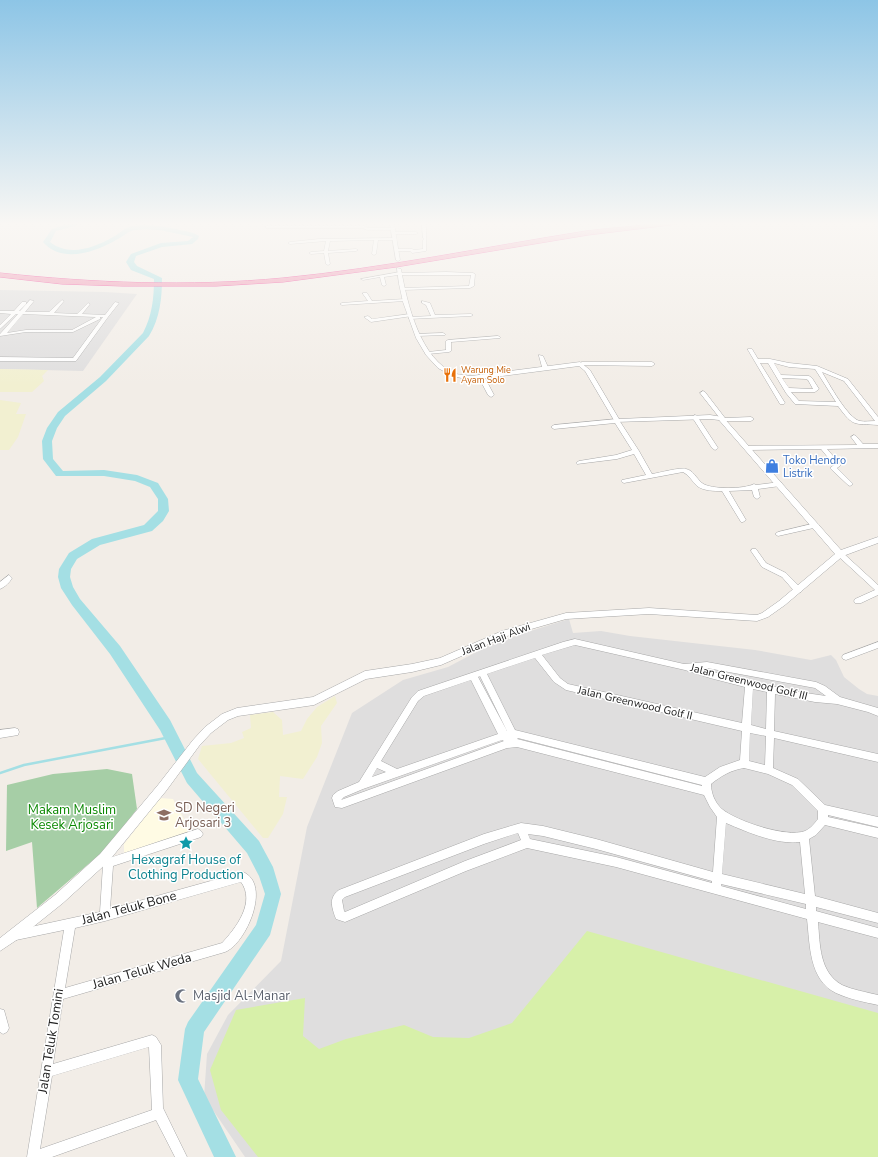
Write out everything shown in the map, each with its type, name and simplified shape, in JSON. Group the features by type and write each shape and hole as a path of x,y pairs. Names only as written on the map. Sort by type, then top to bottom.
{"highway":[{"path":"27,278 62,282 191,283 283,280 300,278"},
{"path":"62,278 124,283"},
{"path":"191,283 264,278"}],"street":[{"path":"363,279 369,278"},
{"path":"382,278 384,284"},
{"path":"401,278 404,300 417,335 428,354 436,362 455,375 466,378 545,367 582,364 652,364"},
{"path":"402,288 472,286 472,278"},
{"path":"365,294 371,302"},
{"path":"344,303 404,300"},
{"path":"0,328 24,302"},
{"path":"1,336 32,302"},
{"path":"50,314 62,302"},
{"path":"424,302 429,304 433,316"},
{"path":"0,359 72,361 77,356 103,317 117,303"},
{"path":"78,315 88,304"},
{"path":"0,312 12,314 50,314 103,317"},
{"path":"0,316 12,314"},
{"path":"21,314 103,317"},
{"path":"366,317 371,321 410,316 472,315"},
{"path":"1,336 26,330 73,331 103,317"},
{"path":"417,335 443,334"},
{"path":"428,354 449,351 448,342 498,337"},
{"path":"750,350 782,403"},
{"path":"0,355 77,356"},
{"path":"541,356 545,367"},
{"path":"757,361 770,361 786,365 817,368 848,381 878,422"},
{"path":"770,361 789,391 799,403 839,404"},
{"path":"582,364 650,476"},
{"path":"817,368 839,404 852,420 855,422 878,422"},
{"path":"481,376 492,395"},
{"path":"777,393 789,391 814,391 816,389 810,379 806,377 779,376"},
{"path":"703,393 723,419 840,554 878,588"},
{"path":"554,427 617,421 714,416 723,419 752,419"},
{"path":"695,417 714,448"},
{"path":"854,437 861,446"},
{"path":"822,446 838,465 833,467 834,469 850,484"},
{"path":"748,448 878,446"},
{"path":"578,463 617,457 636,451"},
{"path":"624,481 686,470 704,487 724,489 780,484"},
{"path":"754,486 757,497"},
{"path":"724,489 743,520"},
{"path":"778,534 816,525"},
{"path":"840,554 878,540"},
{"path":"754,551 764,565 784,575 798,590"},
{"name":"Jalan Haji Alwi","path":"0,945 106,861 196,743 217,722 237,712 314,701 365,675 412,668 441,661 505,633 566,616 650,611 751,618 765,615 798,590 840,554"},
{"path":"0,586 9,578"},
{"path":"858,601 878,592"},
{"path":"362,785 419,694 575,642 684,667 707,665 816,686 824,688 837,700"},
{"path":"846,657 878,645"},
{"name":"Jalan Greenwood Golf II","path":"537,654 556,680 566,687 878,758"},
{"name":"Jalan Greenwood Golf III","path":"684,667 704,674 771,690 822,700 837,700 866,707 878,712"},
{"path":"482,673 507,737"},
{"path":"473,676 507,737 516,743 706,787"},
{"path":"744,764 749,684"},
{"path":"769,770 771,690"},
{"path":"0,734 15,732"},
{"path":"507,737 443,767 342,804 337,801 341,794 362,785 439,758 507,737 706,787 722,814 739,824 769,834 790,837 804,836 816,830 823,820 823,809"},
{"path":"439,758 443,767"},
{"path":"376,763 396,773"},
{"path":"706,787 724,770 736,765 744,764 769,770 795,782 823,809 878,822"},
{"path":"716,890 722,814"},
{"path":"823,820 878,833"},
{"path":"521,828 527,844"},
{"path":"878,918 716,878 596,844 543,831 521,828 484,839 342,893 338,896 336,901 340,914 345,917 465,866 527,844 616,862 878,933"},
{"path":"105,916 106,861 198,834"},
{"path":"804,836 811,916 819,969 825,979 836,988 878,1000"},
{"name":"Jalan Teluk Bone","path":"14,935 105,916 243,877 248,882 251,903 235,936 225,947"},
{"name":"Jalan Teluk Tomini","path":"34,1157 70,924"},
{"name":"Jalan Teluk Weda","path":"59,995 225,947"},
{"path":"0,1014 3,1028"},
{"path":"46,1072 152,1041 155,1045 158,1114 181,1157"},
{"path":"34,1157 158,1114"}],"shaded area":[{"path":"0,290 137,294 83,371 0,369"},
{"path":"0,369 48,370 42,376 44,381 32,392 0,392"},
{"path":"0,400 21,403 16,414 26,414 18,437 9,450 0,450"},
{"path":"569,619 573,633 601,631 630,636 755,650 811,660 831,655 836,660 844,677 867,694 878,696 878,1157 245,1157 204,1097 207,1054 228,1015 281,961 307,827 352,713 403,680 448,667 486,647"},
{"path":"335,696 337,703 321,726 322,743 317,757 303,779 280,776 279,797 287,797 283,814 268,838 263,838 198,759 202,746 231,743 244,738 242,732 251,728 250,715 273,712 282,720 283,735 301,731 307,719 317,707"},
{"name":"SD Negeri Arjosari 3","path":"160,798 173,799 191,832 124,853 124,844"}],"green space":[{"name":"Makam Muslim Kesek Arjosari","path":"107,769 132,774 137,809 106,849 37,908 32,842 6,851 7,785 53,774"},
{"path":"587,931 878,1013 878,1157 258,1157 221,1110 210,1070 236,1010 305,998 303,1036 319,1049 346,1039 404,1025 433,1037 469,1038 512,1023"}],"waterway":[{"path":"158,278 155,314 146,334 103,379 61,414 52,428 47,441 48,459 60,474 104,473 137,478 154,485 163,499 164,511 148,528 96,542 73,556 65,569 64,577 67,588 76,602 115,650 165,725 192,778 253,847 267,873 273,894 264,929 195,1029 188,1080 225,1157"},
{"path":"0,773 24,765 171,737"}],"place":[{"name":"Warung Mie Ayam Solo","path":"450,375"},
{"name":"Toko Hendro Listrik","path":"772,466"},
{"name":"SD Negeri Arjosari 3","path":"164,815"},
{"name":"Hexagraf House of Clothing Production","path":"186,843"},
{"name":"Masjid Al-Manar","path":"182,996"}]}
